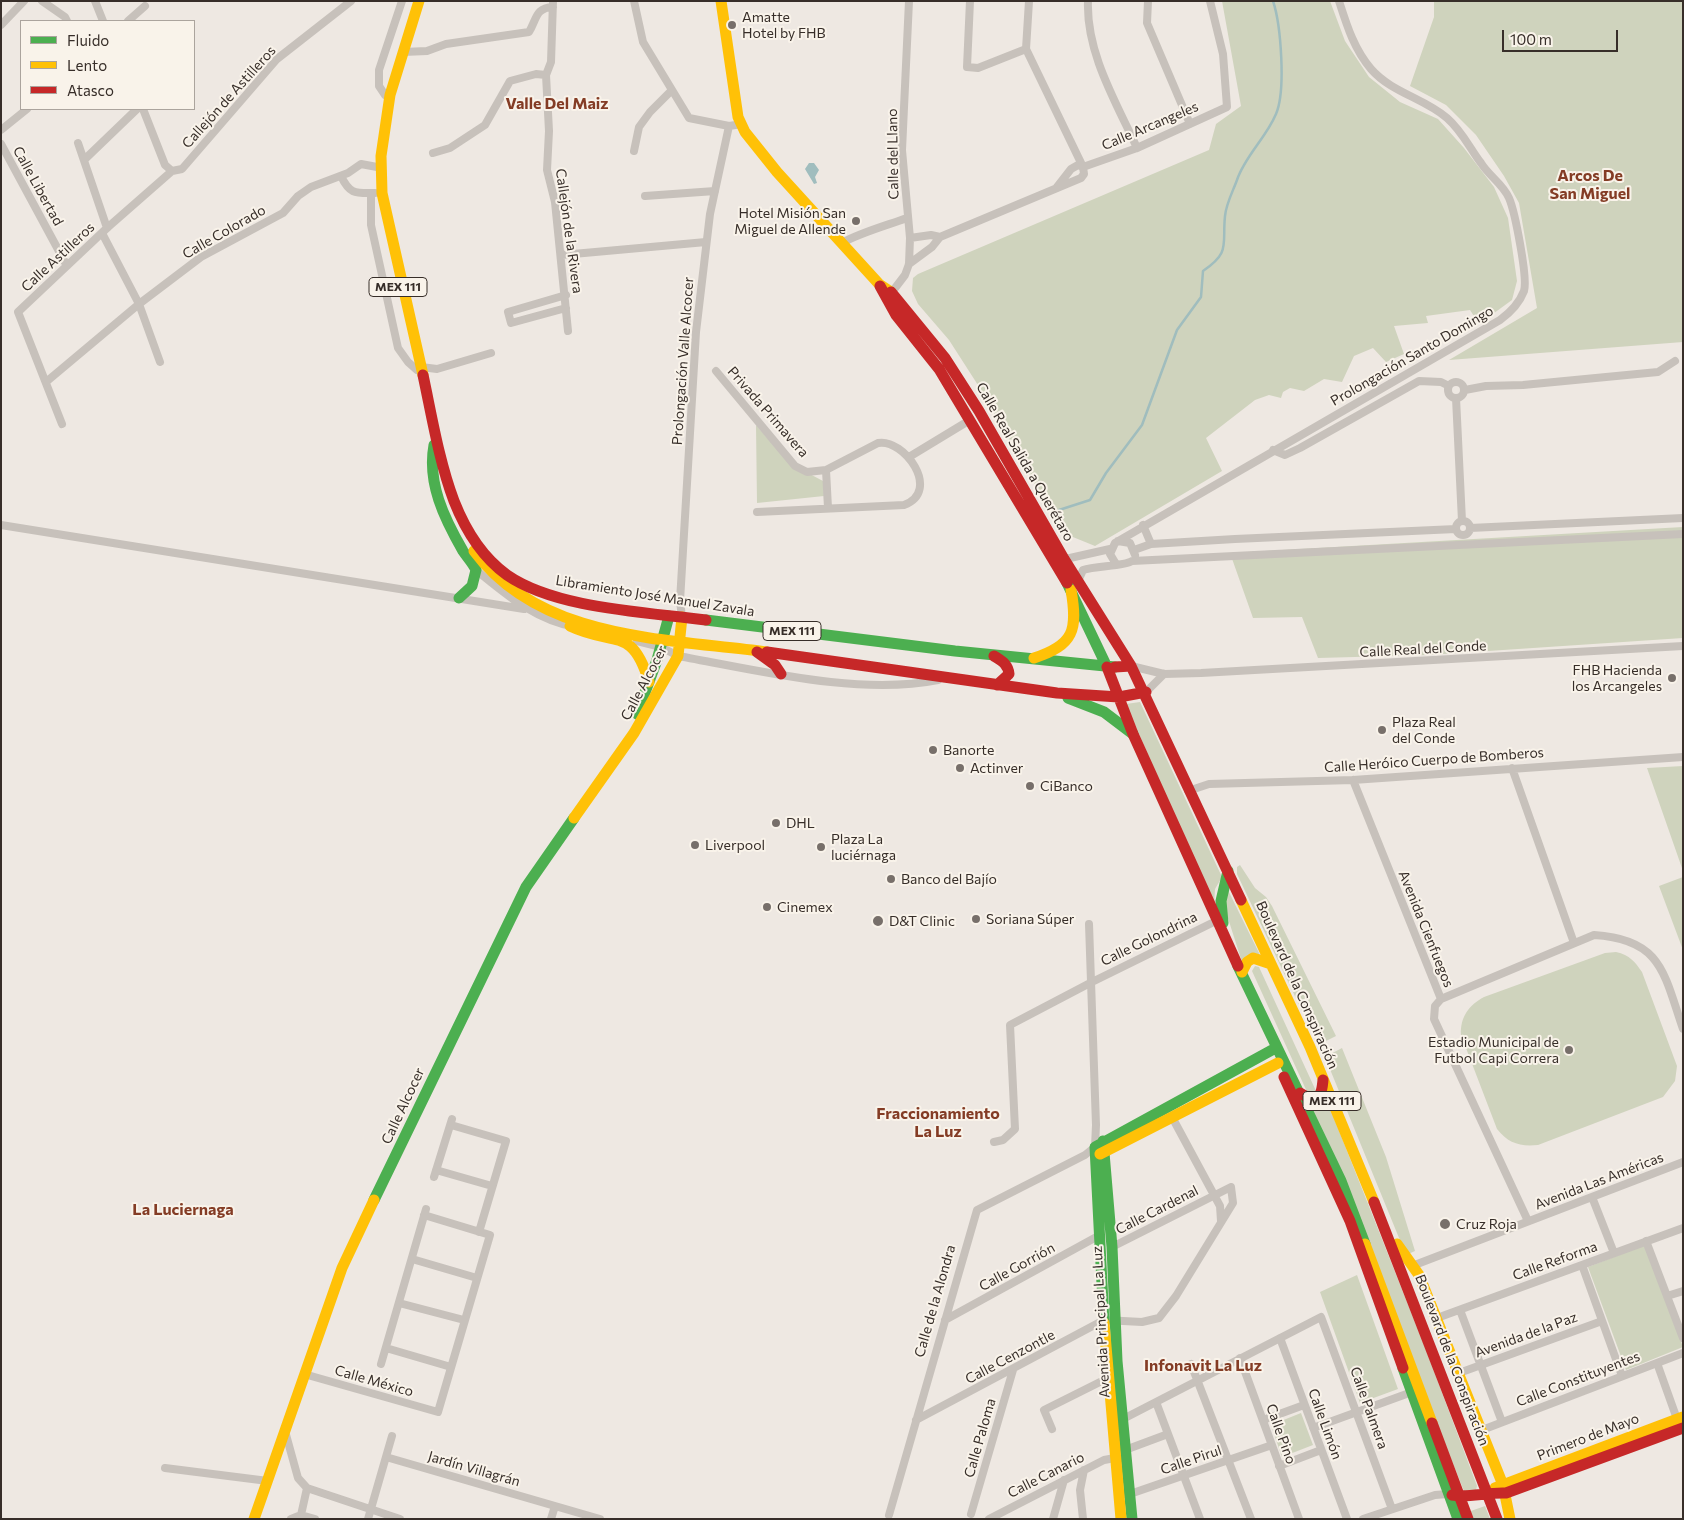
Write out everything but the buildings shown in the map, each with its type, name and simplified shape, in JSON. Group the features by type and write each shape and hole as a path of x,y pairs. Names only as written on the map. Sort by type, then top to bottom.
{"main road":[{"name":"Libramiento José Manuel Zavala","path":"415,1 385,95 380,123 374,193 445,474 456,509 468,534 489,558 507,575 545,594 669,616 682,616 1029,660 1107,667"},
{"name":"Libramiento José Manuel Zavala","path":"419,1 390,95 384,125 382,193 434,445 451,510 465,538 484,565 516,594 541,608 574,620 662,643 681,642 755,650 997,686 1057,693"},
{"name":"Calle Real Salida a Querétaro","path":"721,1 734,95 742,124 777,172 945,358 979,411 1074,586 1131,666"},
{"name":"Calle Real Salida a Querétaro","path":"889,296 896,316 939,369 1060,561"},
{"path":"434,445 430,456 438,497 449,524 476,570 472,586 459,598"},
{"name":"Calle Real Salida a Querétaro","path":"1074,586 1107,667"},
{"path":"1029,660 1056,650 1070,638 1076,620 1074,586"},
{"name":"Calle Alcocer","path":"634,733 638,713 662,643 669,616"},
{"name":"Calle Alcocer","path":"254,1519 342,1268 526,887 634,733 678,656 681,642 682,616"},
{"path":"570,626 580,632 628,642 642,656 648,682"},
{"path":"755,650 775,665 781,674"},
{"path":"993,655 1004,661 1009,668 1009,674 997,686"},
{"name":"MEX 111","path":"1057,693 1119,697 1146,692 1131,666 1107,667 1119,697 1133,734 1226,940 1341,1181 1468,1519"},
{"name":"Boulevard de la Conspiración","path":"1146,692 1188,790 1228,871 1323,1078 1374,1202 1497,1519"},
{"name":"MEX 111","path":"1057,693 1104,712 1133,734"},
{"path":"1226,940 1221,901 1228,871"},
{"path":"1242,972 1245,962 1250,958 1262,958 1271,964"},
{"path":"1251,991 1272,1050 1350,1221 1458,1519"},
{"name":"Calle de la Alondra","path":"1097,1150 1186,1096 1272,1050"},
{"name":"Calle de la Alondra","path":"1097,1150 1172,1117 1278,1063"},
{"path":"1300,1093 1312,1100 1318,1099 1321,1095 1323,1078"},
{"path":"1186,1096 1192,1107"},
{"name":"Avenida Principal La Luz","path":"1097,1150 1100,1235 1126,1450 1121,1519"},
{"name":"Avenida Principal La Luz","path":"1097,1150 1112,1246 1108,1378 1115,1458 1124,1496 1132,1519"},
{"path":"1374,1202 1403,1255 1419,1275 1505,1489 1510,1519"},
{"name":"Primero de Mayo","path":"1505,1489 1681,1421"},
{"path":"1448,1494 1461,1497 1505,1489"}],"street":[{"path":"1,25 24,1"},
{"path":"42,1 66,20"},
{"path":"95,1 103,20"},
{"name":"Callejón de Astilleros","path":"172,171 182,169 277,59 351,1"},
{"path":"385,95 379,86 379,70 402,1"},
{"path":"634,1 643,42 688,118 729,126 742,124"},
{"name":"Calle del Llano","path":"889,296 905,275 909,264 910,238 902,150 909,1"},
{"path":"970,1 967,66 978,68 1026,49"},
{"path":"1029,1 1026,49 1083,167"},
{"path":"1088,1 1088,13 1097,61 1137,148"},
{"path":"1148,1 1147,23 1190,124"},
{"name":"Calle Arcangeles","path":"1056,189 1073,167 1078,165 1083,167 1137,148 1227,107 1223,54 1210,1"},
{"name":"Prolongación Santo Domingo","path":"1118,541 1500,320 1512,311 1525,289 1525,276 1513,211 1502,186 1481,164 1462,132 1446,116 1388,85 1372,69 1354,44 1339,1"},
{"path":"403,52 428,51 446,44 529,32 538,12 553,4 551,62 546,75 536,74 510,82 485,125 450,148 433,153"},
{"path":"129,20 145,6"},
{"name":"Callejón de la Rivera","path":"546,75 549,131 547,170 555,202 562,255 568,331"},
{"path":"634,151 639,127 650,112 671,91"},
{"path":"1,130 26,110"},
{"path":"84,160 136,110"},
{"path":"143,110 165,165 172,171"},
{"name":"Prolongación Valle Alcocer","path":"682,616 680,601 696,332 706,242 729,126"},
{"path":"78,143 104,230 139,304 160,362"},
{"name":"Calle Libertad","path":"2,148 67,266"},
{"name":"Calle Colorado","path":"46,382 139,304 201,257 283,213 298,196 310,187 342,176 361,164 377,167"},
{"name":"Calle Arcangeles","path":"909,264 932,247 940,237 1081,178 1084,174 1083,167"},
{"name":"Calle Astilleros","path":"46,382 18,312 104,230 172,171"},
{"path":"342,176 347,188 358,194 374,193"},
{"path":"645,196 715,191"},
{"path":"842,243 853,236 869,233 908,218"},
{"name":"Calle Arcangeles","path":"910,238 931,235 940,237"},
{"path":"562,255 706,242"},
{"path":"566,295 508,312 511,323 566,308"},
{"path":"419,368 437,369 491,353"},
{"path":"1456,398 1460,397 1465,390 1658,372 1675,361"},
{"name":"Privada Primavera","path":"716,371 796,466 807,472 826,470 878,443 885,442 897,447 908,457 922,489 913,502 904,505 757,512"},
{"path":"1273,450 1285,455 1300,448 1420,381 1441,382 1449,386"},
{"path":"46,382 62,424"},
{"path":"1449,386 1452,383 1460,383 1465,390"},
{"path":"1449,386 1449,394 1456,398"},
{"path":"1456,398 1462,521"},
{"path":"908,457 970,420"},
{"path":"826,470 828,508"},
{"path":"1134,548 1151,544 1348,532 1456,529 1464,534 1470,528 1683,518"},
{"path":"1462,521 1468,523 1470,528"},
{"path":"1456,529 1458,522 1462,521"},
{"path":"1,525 524,609 554,622 570,626 662,643 678,656 781,674 872,686 911,685 944,678"},
{"path":"1143,525 1151,544"},
{"path":"1132,561 1135,530"},
{"path":"1074,586 1079,574 1083,570 1116,564 1124,565 1132,561 1683,534"},
{"path":"1060,561 1110,549 1118,541 1127,541 1134,548"},
{"path":"1110,549 1111,558 1116,564"},
{"path":"476,570 524,609"},
{"path":"669,616 680,601"},
{"name":"Calle Real del Conde","path":"1131,666 1164,674 1529,656 1683,646"},
{"path":"1146,692 1164,674"},
{"name":"Calle Heróico Cuerpo de Bomberos","path":"1188,790 1209,784 1353,780 1683,758"},
{"path":"1512,768 1574,943"},
{"name":"Avenida Cienfuegos","path":"1353,780 1441,999 1435,1006 1434,1019 1528,1221"},
{"name":"Calle Golondrina","path":"994,1142 1003,1140 1015,1128 1010,1025 1218,920"},
{"name":"Avenida Principal La Luz","path":"1089,924 1097,1150"},
{"path":"1441,999 1574,943 1594,936 1618,937 1646,950 1661,968 1683,1030"},
{"name":"Calle Cardenal","path":"1112,1246 1214,1195 1172,1117"},
{"path":"479,1232 506,1141 451,1122 435,1174 492,1186"},
{"name":"Calle de la Alondra","path":"889,1516 977,1210 1097,1150"},
{"name":"Avenida Las Américas","path":"1412,1266 1683,1162"},
{"path":"1109,1321 1142,1322 1158,1318 1176,1296 1233,1203 1231,1187 1214,1195 1220,1206 1221,1221"},
{"path":"1592,1197 1614,1253"},
{"path":"381,1364 425,1212 490,1235 451,1367 386,1348"},
{"name":"Calle Reforma","path":"1437,1318 1683,1228"},
{"name":"Calle Gorrión","path":"945,1320 1100,1235"},
{"path":"1646,1241 1683,1338"},
{"path":"412,1259 477,1278"},
{"path":"1582,1264 1622,1376"},
{"path":"1667,1296 1683,1291"},
{"path":"399,1303 464,1320"},
{"path":"1460,1310 1502,1422"},
{"name":"Calle Palmera","path":"1280,1338 1321,1317 1358,1412 1392,1509"},
{"name":"Calle Cenzontle","path":"916,1420 1109,1321"},
{"name":"Avenida de la Paz","path":"1459,1373 1602,1321"},
{"path":"1123,1419 1280,1338"},
{"name":"Calle Limón","path":"1280,1338 1347,1519"},
{"name":"Calle Constituyentes","path":"1482,1430 1683,1353"},
{"name":"Calle Pino","path":"1240,1358 1299,1519"},
{"path":"1657,1362 1681,1421"},
{"path":"1190,1364 1229,1460 1250,1519"},
{"name":"Calle México","path":"304,1374 438,1412 451,1367"},
{"name":"Calle Paloma","path":"971,1514 1013,1370"},
{"path":"1052,1429 1044,1410 1108,1378"},
{"path":"1313,1428 1412,1392"},
{"path":"1156,1402 1200,1519"},
{"path":"1263,1420 1304,1405"},
{"path":"285,1430 298,1478 307,1488 400,1519"},
{"path":"1126,1450 1168,1434"},
{"path":"368,1519 392,1436"},
{"name":"Calle Pirul","path":"1124,1496 1272,1445"},
{"path":"1279,1466 1321,1450"},
{"name":"Jardín Villagrán","path":"386,1456 600,1519"},
{"name":"Calle Canario","path":"989,1519 1104,1460 1115,1458"},
{"path":"165,1468 268,1481"},
{"path":"1083,1519 1080,1490 1084,1470"},
{"path":"1053,1519 1064,1480"},
{"path":"301,1514 307,1488"},
{"path":"1363,1519 1435,1495 1448,1494"},
{"path":"551,1519 556,1506"},
{"path":"291,1519 301,1514 315,1519"}],"green space":[{"path":"1222,1 1330,1 1345,41 1369,77 1400,102 1438,119 1464,148 1494,187 1508,218 1517,281 1512,300 1479,324 1470,310 1426,316 1428,323 1394,326 1404,354 1386,362 1373,348 1354,356 1342,382 1324,379 1304,391 1290,388 1283,392 1281,398 1269,395 1255,400 1206,438 1222,471 1095,546 1063,533 976,382 949,340 918,304 912,291 913,278 918,274 1209,150 1216,124 1241,106"},
{"path":"1434,1 1683,1 1683,342 1449,360 1537,308 1519,203 1504,176 1476,135 1446,105 1410,86 1434,17"},
{"path":"756,425 789,463 823,481 824,496 757,503"},
{"path":"1683,527 1683,638 1428,655 1318,658 1302,617 1253,618 1230,553"},
{"path":"1140,702 1222,877 1215,889 1214,906 1126,704"},
{"path":"1683,766 1683,871 1647,768"},
{"path":"1240,865 1255,888 1266,897 1272,906 1336,1036 1318,1045 1237,874 1237,867"},
{"path":"1683,877 1683,950 1659,886"},
{"path":"1226,886 1260,955 1242,962 1226,912"},
{"name":"Estadio Municipal de Futbol Capi Correra","path":"1616,952 1632,959 1642,972 1677,1066 1675,1081 1663,1097 1538,1145 1520,1145 1510,1141 1497,1129 1461,1035 1464,1017 1474,1004 1484,997 1605,953"},
{"path":"1255,966 1259,967 1316,1091 1314,1094 1308,1094 1252,971"},
{"path":"1342,1048 1386,1157 1415,1251 1406,1255 1325,1057"},
{"path":"1326,1098 1426,1350 1477,1486 1476,1490 1464,1491 1309,1106 1318,1105"},
{"path":"1645,1245 1683,1347 1626,1370 1588,1267"},
{"path":"1357,1275 1398,1389 1360,1403 1320,1292"},
{"path":"1301,1413 1313,1445 1282,1457 1271,1425"},
{"path":"1485,1506 1490,1519 1470,1519 1468,1512"}],"water":[{"path":"809,163 814,163 819,170 815,177 817,183 814,184 805,169"}],"waterway":[{"path":"1059,510 1090,500 1106,473 1142,425 1177,330 1201,297 1203,271 1221,253 1224,241 1226,211 1230,198 1241,171 1272,123 1279,104 1282,74 1280,41 1273,1"}],"traffic: fast":[{"path":"434,445 433,473 439,500 456,539 476,570 472,586 459,598"},
{"path":"1067,583 1107,667"},
{"path":"637,714 657,660 669,616"},
{"path":"706,620 955,651 1115,667"},
{"path":"1068,698 1104,712 1133,734"},
{"path":"374,1200 526,887 574,818"},
{"path":"1223,923 1221,901 1228,871"},
{"path":"1238,966 1341,1181 1365,1244"},
{"path":"1104,1323 1095,1147 1272,1050"},
{"path":"1103,1141 1112,1247 1117,1361 1132,1519"},
{"path":"1403,1368 1458,1519"}],"traffic: slow":[{"path":"419,1 390,95 381,156 382,193 423,375"},
{"path":"721,1 738,117 745,132 777,172 879,284 891,292"},
{"path":"474,551 502,581 534,603 570,619 608,630 648,638 767,652"},
{"path":"1034,658 1058,648 1070,634 1074,616 1071,590"},
{"path":"574,818 634,733 678,656 682,617"},
{"path":"570,626 628,645 636,652 643,664 649,682"},
{"path":"1241,900 1310,1047 1374,1202"},
{"path":"1242,972 1247,962 1253,958 1271,964"},
{"path":"1100,1154 1278,1063"},
{"path":"254,1519 342,1268 374,1200"},
{"path":"1365,1244 1432,1423"},
{"path":"1397,1244 1419,1275 1503,1485 1510,1519"},
{"path":"1104,1323 1121,1519"},
{"path":"1495,1488 1683,1417"}],"traffic: jam":[{"path":"880,286 896,315 939,369 1067,583"},
{"path":"891,292 945,358 979,411 1064,559 1131,666"},
{"path":"423,375 440,455 454,501 463,522 475,542 498,568 527,586 576,602 630,611 706,620"},
{"path":"757,652 775,665 781,674"},
{"path":"767,652 1057,693 1119,697 1146,692"},
{"path":"994,656 1006,665 1009,674 997,685"},
{"path":"1115,667 1131,666 1241,900"},
{"path":"1107,667 1133,734 1238,966"},
{"path":"1284,1077 1350,1221 1403,1368"},
{"path":"1300,1093 1312,1100 1315,1099 1321,1092 1323,1080"},
{"path":"1374,1202 1497,1519"},
{"path":"1432,1423 1468,1519"},
{"path":"1452,1495 1506,1493 1683,1428"}],"place":[{"name":"Amatte Hotel by FHB","path":"732,25"},
{"name":"Hotel Misión San Miguel de Allende","path":"856,221"},
{"name":"FHB Hacienda los Arcangeles","path":"1672,678"},
{"name":"Plaza Real del Conde","path":"1382,730"},
{"name":"Banorte","path":"933,750"},
{"name":"Actinver","path":"960,768"},
{"name":"CiBanco","path":"1030,786"},
{"name":"DHL","path":"776,823"},
{"name":"Liverpool","path":"695,845"},
{"name":"Plaza La luciérnaga","path":"821,847"},
{"name":"Banco del Bajío","path":"891,879"},
{"name":"Cinemex","path":"767,907"},
{"name":"Soriana Súper","path":"976,919"},
{"name":"D&T Clinic","path":"878,921"},
{"name":"Estadio Municipal de Futbol Capi Correra","path":"1569,1050"},
{"name":"Cruz Roja","path":"1445,1224"}],"district":[{"name":"Valle Del Maiz","path":"557,104"},
{"name":"Arcos De San Miguel","path":"1590,185"},
{"name":"Fraccionamiento La Luz","path":"938,1123"},
{"name":"La Luciernaga","path":"183,1210"},
{"name":"Infonavit La Luz","path":"1203,1366"}]}
